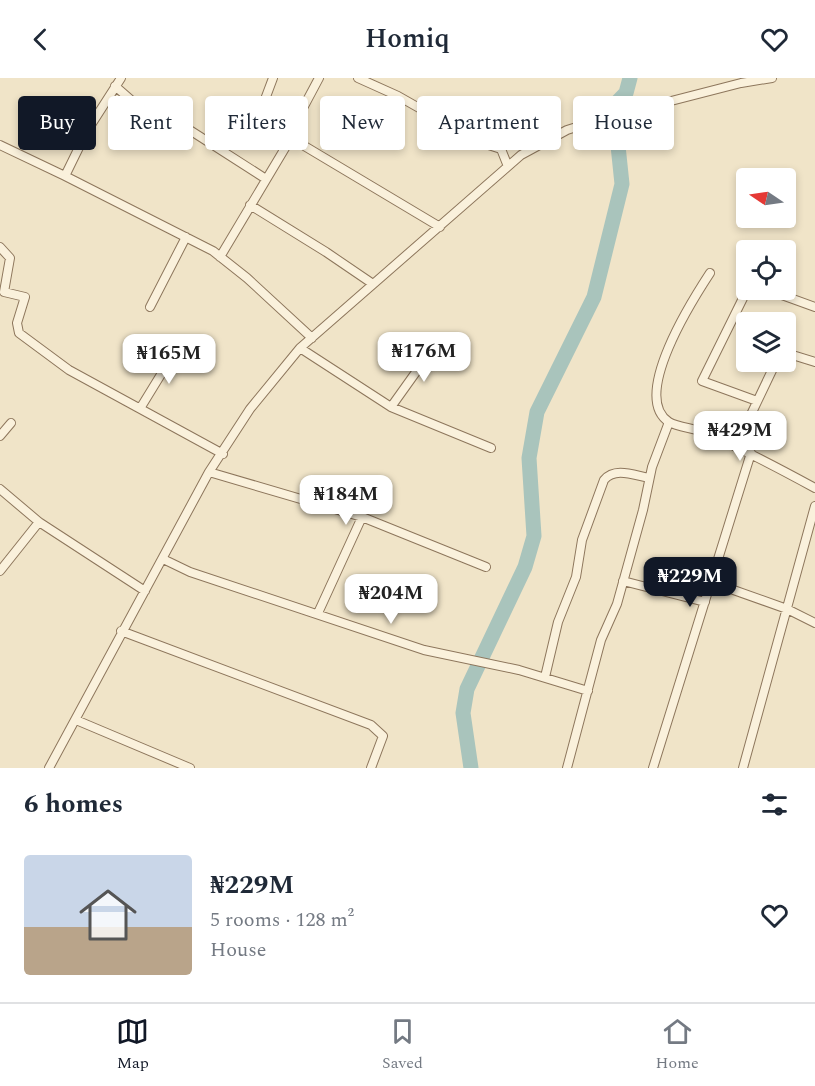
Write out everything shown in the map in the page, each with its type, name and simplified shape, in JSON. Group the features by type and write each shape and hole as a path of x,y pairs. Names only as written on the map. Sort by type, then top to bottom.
{"street":[{"path":"65,176 87,131 121,78"},
{"path":"266,96 273,78"},
{"path":"308,99 319,78"},
{"path":"358,78 398,96 479,142 501,149 507,164"},
{"path":"50,768 121,631 163,559 209,472 223,454 250,409 300,348 440,227 507,164 567,130 591,122 741,81 772,78"},
{"path":"115,86 147,114 176,123 266,179"},
{"path":"0,146 186,237 220,257 312,338"},
{"path":"308,148 440,227"},
{"path":"220,257 284,150"},
{"path":"250,205 326,252 373,285"},
{"path":"150,307 186,237"},
{"path":"0,247 10,258 4,292 25,297 17,323 19,333 69,370 141,407 223,454"},
{"path":"710,273 681,318 656,383 656,399 669,422 705,432 736,446 815,488"},
{"path":"742,300 702,381 745,399 757,401"},
{"path":"796,300 815,307"},
{"path":"391,407 436,344"},
{"path":"300,348 391,407 491,448"},
{"path":"141,407 176,350"},
{"path":"796,356 815,362"},
{"path":"736,446 771,372"},
{"path":"745,399 752,411"},
{"path":"567,768 601,640 617,604 643,510 649,478 669,422"},
{"path":"0,436 11,423"},
{"path":"652,768 751,453"},
{"path":"209,472 362,517 486,567"},
{"path":"545,677 558,622 576,577 582,540 604,480 609,474 616,472 649,478"},
{"path":"0,489 39,522 145,591"},
{"path":"743,768 815,506"},
{"path":"318,613 362,517"},
{"path":"0,571 39,522"},
{"path":"163,559 244,591 318,613 424,650 545,677 588,691"},
{"path":"623,581 705,602"},
{"path":"711,582 787,609 815,623"},
{"path":"121,631 371,725 383,736 371,768"},
{"path":"76,720 190,768"}],"waterway":[{"path":"471,768 463,713 467,689 525,567 534,536 529,458 537,412 594,297 622,184 617,136 600,120 626,93 630,78"}]}
